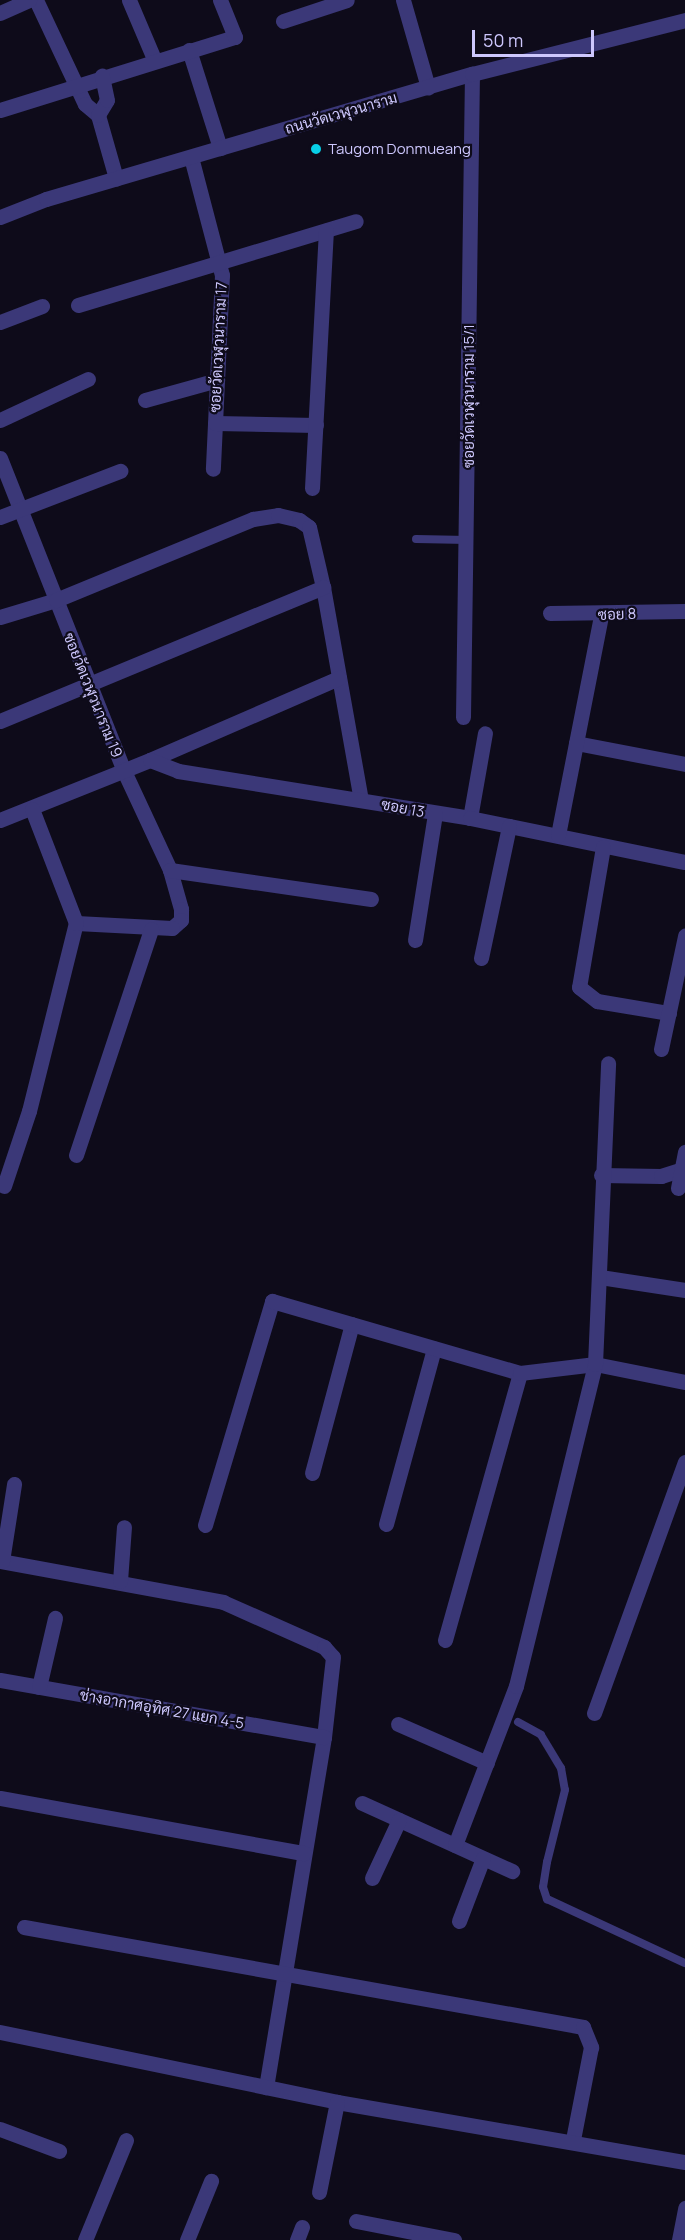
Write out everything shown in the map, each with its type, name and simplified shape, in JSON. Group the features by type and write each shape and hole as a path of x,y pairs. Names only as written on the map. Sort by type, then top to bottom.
{"street":[{"path":"0,13 29,0"},
{"path":"36,0 78,84 85,104 98,115 116,178"},
{"path":"129,0 154,59"},
{"path":"0,110 154,59 235,37 220,0"},
{"path":"284,21 346,0"},
{"path":"403,0 428,87"},
{"name":"ถนนวัดเวฬุวนาราม","path":"0,217 116,178 472,74 685,20"},
{"path":"189,50 220,148"},
{"name":"ซอยวัดเวฬุวนาราม 15/1","path":"463,717 468,540 472,74"},
{"path":"98,115 107,100 102,76"},
{"name":"ซอยวัดเวฬุวนาราม 17","path":"191,157 219,260 213,469"},
{"path":"78,305 219,260 356,221"},
{"path":"312,488 326,230"},
{"path":"0,322 42,306"},
{"path":"0,420 88,379"},
{"path":"145,400 217,380"},
{"path":"215,423 316,426"},
{"name":"ซอยวัดเวฬุวนาราม 19","path":"0,458 123,770 170,870 181,909 181,920 172,928 151,929"},
{"path":"0,517 120,471"},
{"path":"0,617 56,600 253,519 278,515 309,527 323,587 362,800"},
{"path":"0,721 90,686 323,587"},
{"name":"ซอย 8","path":"550,613 601,615 685,611"},
{"path":"558,835 601,615"},
{"path":"0,820 150,760 339,678"},
{"path":"470,818 485,733"},
{"path":"576,743 685,764"},
{"name":"ซอย 13","path":"150,760 178,771 470,818 685,862"},
{"path":"4,1186 29,1111 76,923 32,809"},
{"path":"415,940 435,814"},
{"path":"481,958 509,826"},
{"path":"603,847 579,987 597,1002 669,1013"},
{"path":"170,870 371,899"},
{"path":"76,923 151,929 76,1155"},
{"path":"661,1049 685,936"},
{"path":"455,1845 516,1686 595,1364 600,1277 601,1174 608,1063"},
{"path":"661,1176 682,1189 685,1152"},
{"path":"601,1174 661,1176 684,1168"},
{"path":"600,1277 685,1290"},
{"path":"205,1526 272,1301 520,1373 595,1364 685,1382"},
{"path":"312,1473 352,1324"},
{"path":"386,1524 434,1348"},
{"path":"445,1640 520,1373"},
{"path":"594,1713 685,1462"},
{"path":"14,1484 1,1561 120,1581 223,1602 324,1647 333,1657 324,1737 287,1973 266,2087"},
{"path":"120,1581 124,1527"},
{"path":"39,1687 55,1618"},
{"name":"ช่างอากาศอุทิศ 27 แยก 4-5","path":"0,1680 324,1737"},
{"path":"398,1724 487,1763"},
{"path":"0,1798 304,1853"},
{"path":"362,1803 512,1870"},
{"path":"372,1878 399,1820"},
{"path":"459,1921 483,1858"},
{"path":"24,1927 583,2027 591,2047 573,2140"},
{"path":"0,2032 337,2102 573,2140 685,2162"},
{"path":"319,2192 337,2102"},
{"path":"0,2129 59,2151"},
{"path":"85,2240 126,2140"},
{"path":"187,2240 211,2181"},
{"path":"680,2240 685,2208"},
{"path":"356,2221 454,2240"}],"lane":[{"path":"416,539 468,540"},
{"path":"518,1722 541,1735 561,1768 565,1790 547,1862 543,1887 547,1899 685,1963"}],"place":[{"name":"Taugom Donmueang","path":"316,149"}]}
